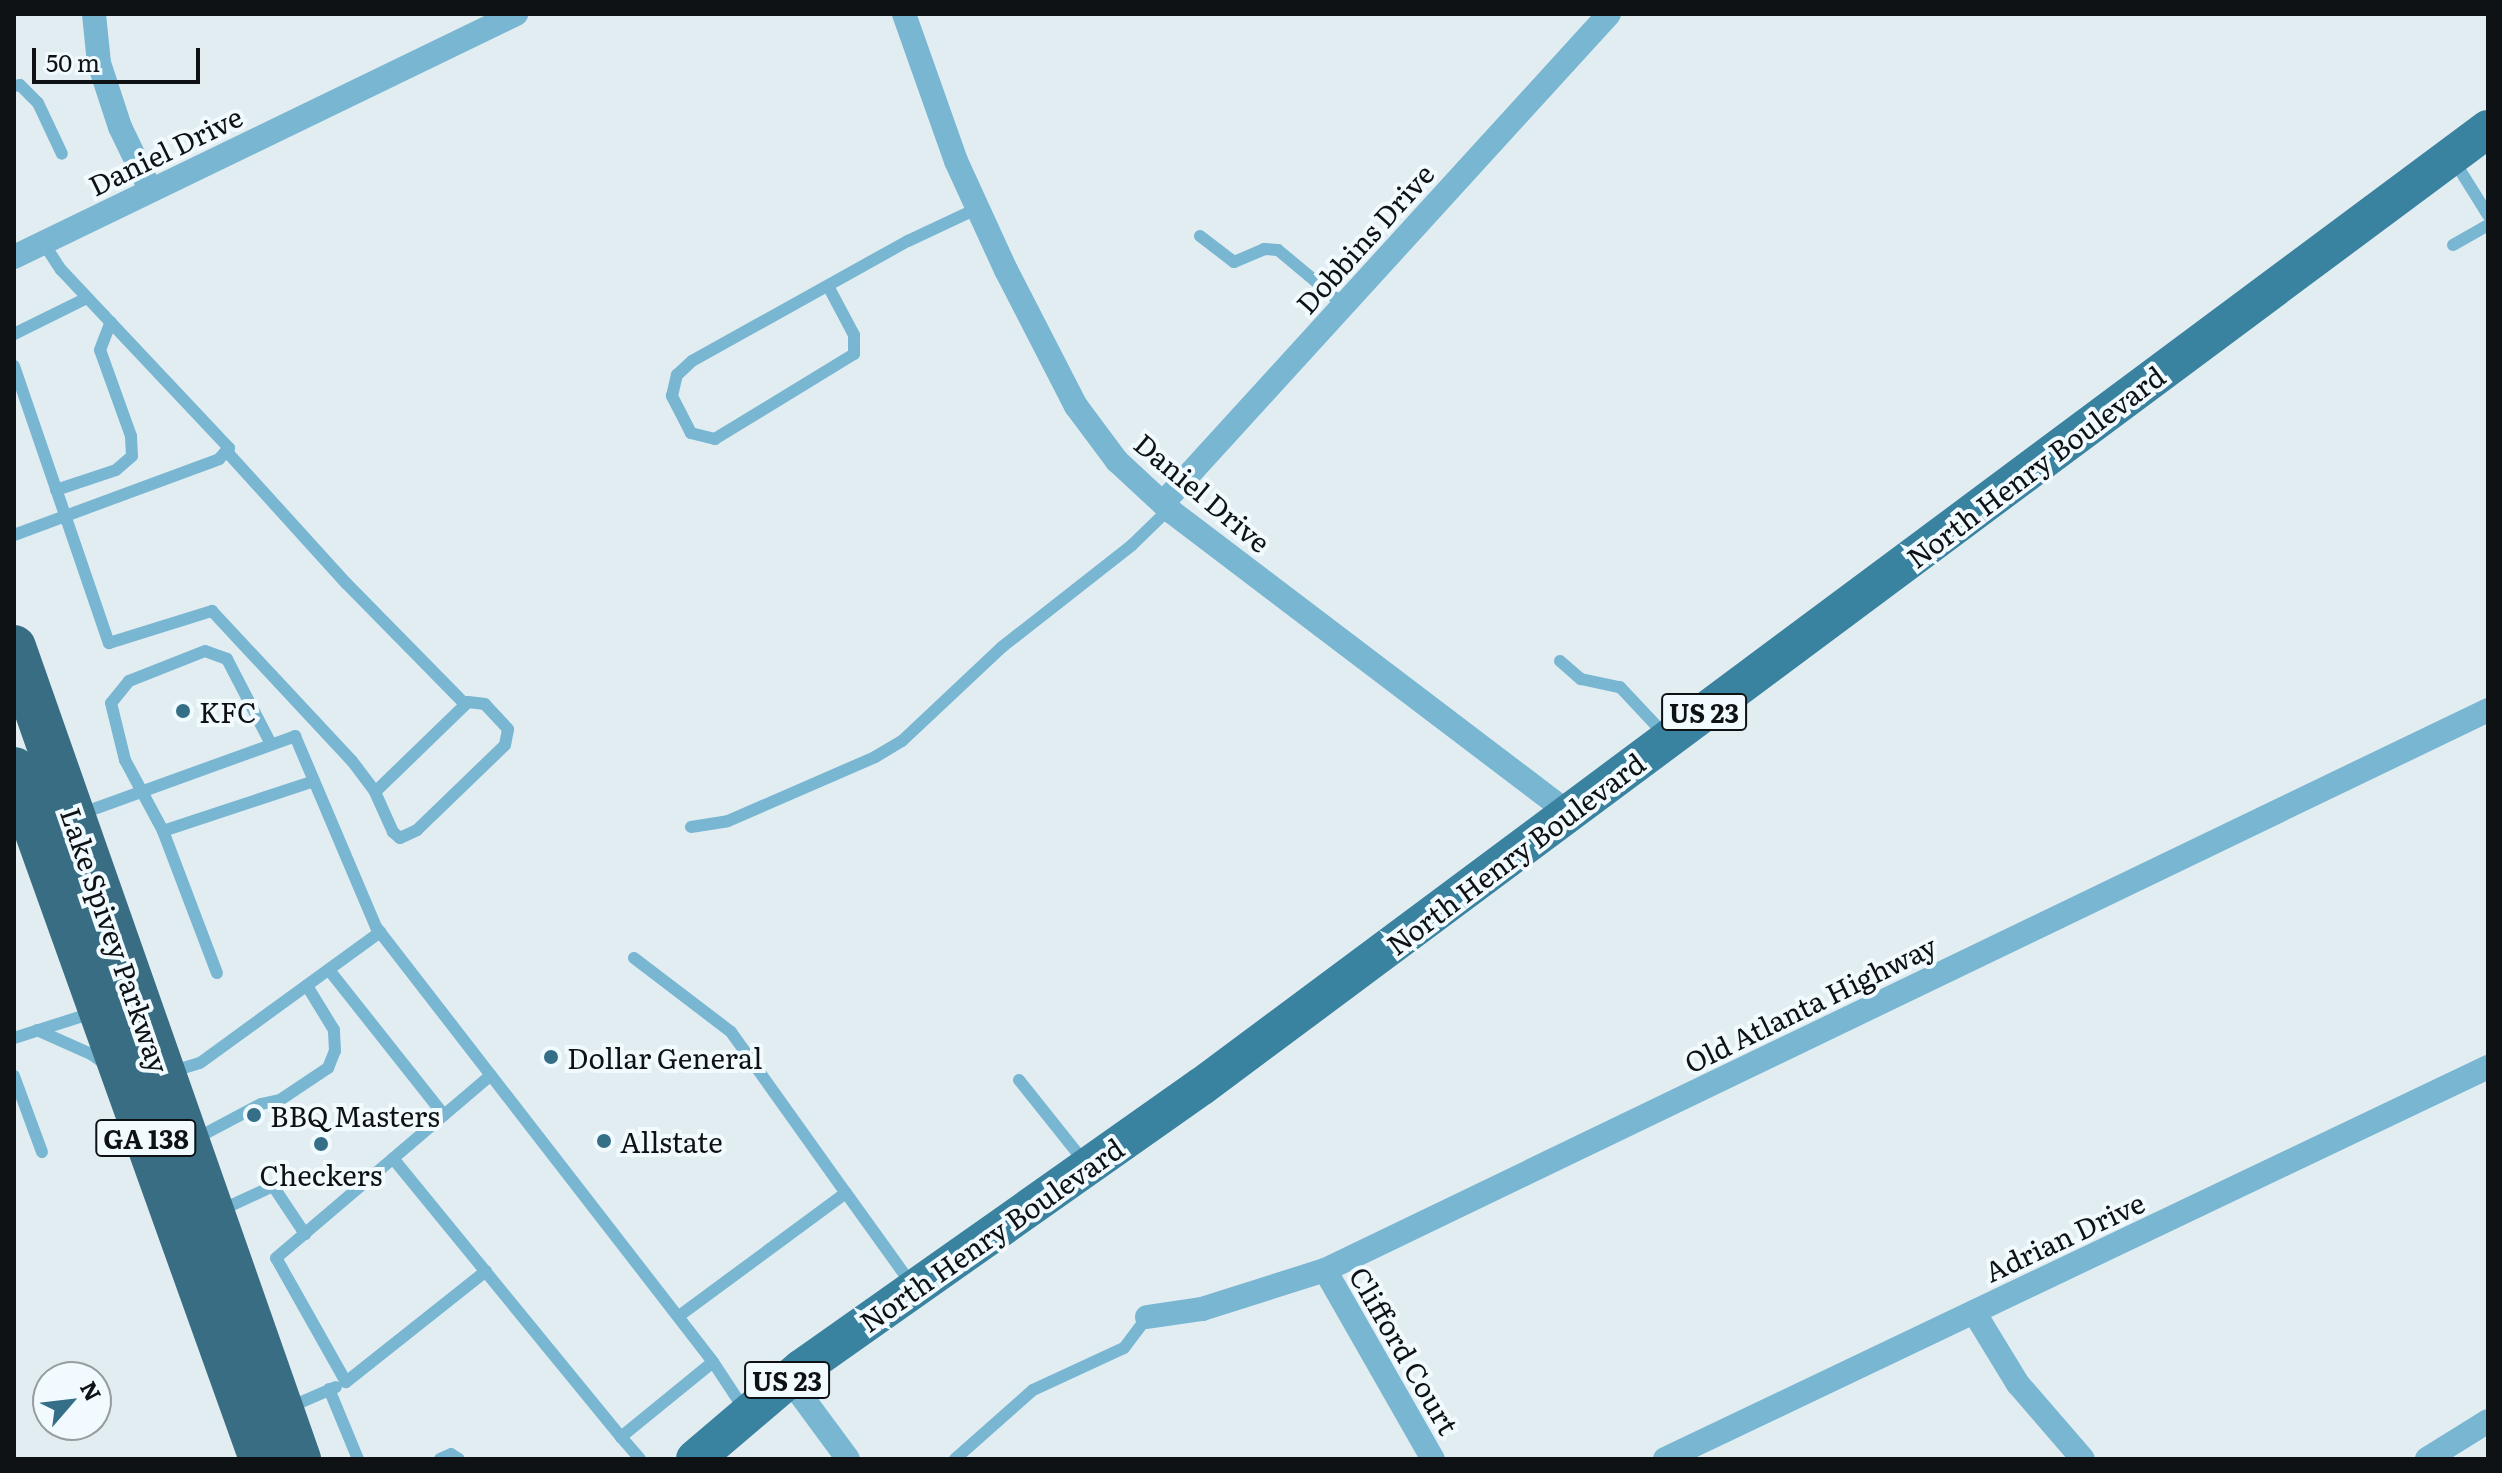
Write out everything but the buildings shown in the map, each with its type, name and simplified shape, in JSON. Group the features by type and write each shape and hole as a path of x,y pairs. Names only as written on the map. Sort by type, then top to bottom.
{"highway":[{"name":"Lake Spivey Parkway","path":"14,647 41,828"},
{"name":"Lake Spivey Parkway","path":"14,769 118,1004 276,1442"},
{"name":"Lake Spivey Parkway","path":"144,1077 187,1144 212,1214 276,1442"}],"main road":[{"name":"North Henry Boulevard","path":"695,1459 789,1379 1088,1166 1568,813 2488,129"}],"street":[{"path":"94,14 99,63 115,114 150,189"},
{"name":"Daniel Drive","path":"14,257 516,14"},
{"name":"Daniel Drive","path":"904,14 956,161 978,208 1076,406 1117,461 1166,506 1568,813"},
{"name":"Dobbins Drive","path":"1166,506 1609,14"},
{"name":"Old Atlanta Highway","path":"1147,1317 1202,1309 1325,1270 2488,710"},
{"name":"Adrian Drive","path":"1665,1459 2488,1067"},
{"name":"Clifford Court","path":"1325,1270 1433,1459"},
{"path":"1974,1312 2018,1384 2083,1459"},
{"path":"789,1379 848,1459"},
{"path":"2427,1459 2488,1421"}],"lane":[{"path":"14,86 20,85 38,103 62,154"},
{"path":"2451,157 2488,215"},
{"path":"828,286 854,335 854,354 715,439 691,433 672,396 677,375 692,361 908,241 978,208"},
{"path":"2453,245 2488,225"},
{"path":"1200,236 1234,262 1264,249 1278,250 1344,305"},
{"path":"43,242 61,270 229,448 228,453 346,583 465,704"},
{"path":"14,334 87,298"},
{"path":"56,490 116,470 132,456 131,436 100,350 111,322"},
{"path":"14,366 109,643 212,611 352,761 375,792 393,832 400,838 417,830 509,738 504,721 476,700 465,704 375,792"},
{"path":"14,535 228,453"},
{"path":"691,827 728,821 875,757 902,741 1002,647 1132,545 1166,506"},
{"path":"217,973 163,831 125,760 111,703 129,681 205,651 227,659 271,744"},
{"path":"1560,661 1581,679 1620,687 1668,739"},
{"path":"41,828 295,736 380,932 679,1316 748,1414"},
{"path":"163,831 314,781"},
{"path":"37,1030 144,1077 200,1063 380,932"},
{"path":"634,958 731,1032 915,1288"},
{"path":"329,970 444,1115"},
{"path":"187,1144 261,1104 280,1100 328,1068 335,1051 334,1030 307,986"},
{"path":"14,1038 118,1004"},
{"path":"346,1382 276,1258 491,1075"},
{"path":"14,1076 42,1152"},
{"path":"1019,1080 1088,1166"},
{"path":"393,1158 635,1457"},
{"path":"212,1214 273,1186 305,1234"},
{"path":"679,1316 846,1193"},
{"path":"276,1442 329,1389 346,1382 486,1271"},
{"path":"955,1459 1033,1390 1124,1348 1147,1317"},
{"path":"621,1437 713,1362"},
{"path":"329,1389 358,1459"},
{"path":"440,1459 451,1454 459,1459"}],"place":[{"name":"KFC","path":"183,711"},
{"name":"Dollar General","path":"551,1057"},
{"name":"BBQ Masters","path":"254,1115"},
{"name":"Allstate","path":"604,1141"},
{"name":"Checkers","path":"321,1144"}]}
